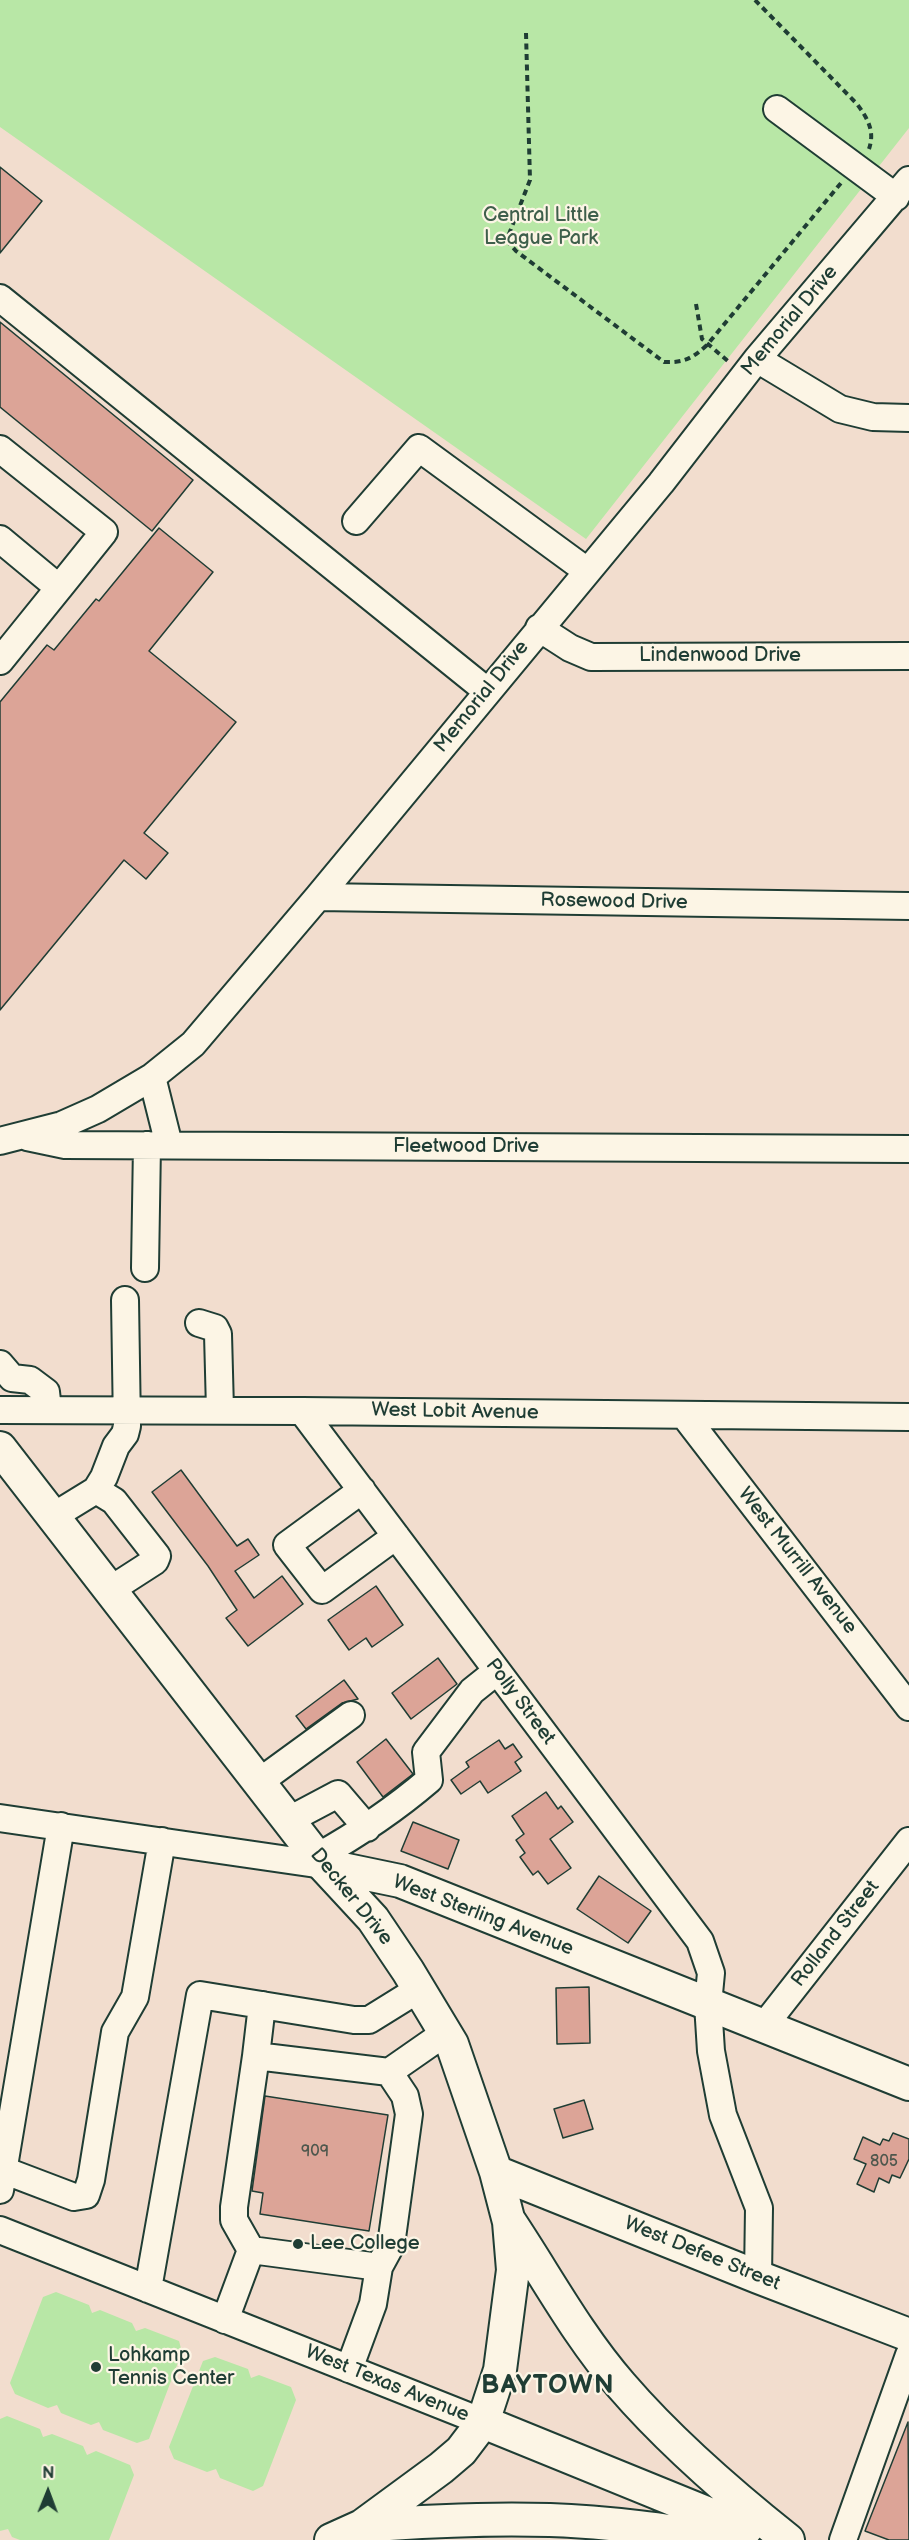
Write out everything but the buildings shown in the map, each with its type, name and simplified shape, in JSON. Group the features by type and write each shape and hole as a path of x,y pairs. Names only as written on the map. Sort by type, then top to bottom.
{"main road":[{"name":"Decker Drive","path":"0,1448 320,1861 373,1919 452,2044 479,2117 496,2172 509,2222 513,2270 501,2359 483,2422"},
{"name":"West Sterling Avenue","path":"320,1861 400,1881 909,2084"},
{"name":"West Defee Street","path":"496,2172 909,2335"},
{"path":"509,2222 581,2331 620,2384 711,2475 788,2540"},
{"path":"331,2540 362,2526 461,2451 483,2422"},
{"name":"West Texas Avenue","path":"483,2422 774,2540"},
{"path":"362,2526 490,2519 580,2531 673,2531 732,2540"}],"street":[{"path":"777,109 855,167 902,188"},
{"name":"Memorial Drive","path":"12,1138 62,1125 98,1109 152,1077 193,1044 318,897 661,483 751,366 902,188"},
{"path":"0,298 487,691"},
{"path":"751,366 840,409 873,417 909,418"},
{"path":"356,521 419,448 587,571"},
{"path":"0,449 104,532 0,662"},
{"path":"0,539 59,588"},
{"name":"Lindenwood Drive","path":"539,628 570,648 591,657 909,656"},
{"name":"Rosewood Drive","path":"318,897 909,906"},
{"path":"145,1268 158,1145 152,1077"},
{"name":"Fleetwood Drive","path":"12,1138 65,1145 909,1149"},
{"path":"52,1517 96,1490 104,1477 116,1446 125,1434 125,1300"},
{"path":"199,1323 215,1328 218,1334 220,1410"},
{"path":"0,1364 12,1378 30,1380 41,1386 46,1392 48,1410"},
{"name":"West Lobit Avenue","path":"0,1410 302,1410 909,1417"},
{"name":"Polly Street","path":"302,1410 700,1941 711,1973 708,2004 711,2051 723,2115 759,2208 758,2277"},
{"name":"West Murrill Avenue","path":"684,1415 909,1707"},
{"path":"96,1490 114,1501 157,1556 155,1561 110,1590"},
{"path":"362,1490 288,1545 294,1554 322,1590 396,1536"},
{"path":"320,1861 397,1808 429,1780 426,1752 472,1691 497,1671"},
{"path":"259,1782 351,1715"},
{"path":"289,1820 338,1794 367,1828"},
{"name":"West Sterling Avenue","path":"0,1818 320,1861"},
{"path":"61,1826 10,2072 2,2180 74,2197 86,2195 91,2180 115,2032 135,1997 162,1841"},
{"name":"Rolland Street","path":"764,2027 909,1841"},
{"path":"148,2289 200,1995 354,2020 369,2020 419,1989"},
{"path":"225,2320 251,2250 234,2220 234,2207 262,2005"},
{"path":"256,2056 389,2072 445,2033"},
{"path":"349,2369 373,2304 379,2267 391,2245 409,2114 405,2096 389,2072"},
{"name":"West Texas Avenue","path":"0,2230 483,2422"},
{"path":"251,2250 379,2267"},
{"path":"843,2540 909,2355"}],"path":[{"path":"526,33 530,180 509,234 509,243 525,258 664,362 683,362 693,358 707,345 870,148 872,136 868,120 857,104 755,0"},
{"path":"696,304 700,333 707,345 751,366"}],"green space":[{"name":"Central Little League Park","path":"0,0 909,0 909,128 586,539 0,127"},
{"name":"Lohkamp Tennis Center","path":"56,2292 89,2305 92,2313 100,2310 132,2323 136,2331 145,2328 179,2341 182,2352 149,2439 137,2443 103,2430 99,2422 91,2425 61,2413 57,2405 48,2408 15,2394 10,2383 43,2297"},
{"name":"Lohkamp Tennis Center","path":"215,2357 248,2369 251,2378 259,2375 291,2387 296,2400 263,2486 253,2491 220,2478 216,2469 207,2472 174,2459 169,2447 203,2361"},
{"path":"7,2416 40,2429 43,2437 52,2434 83,2446 87,2455 96,2451 130,2465 134,2475 109,2540 20,2540 12,2537 8,2529 0,2531 0,2419"}],"place":[{"name":"Lee College","path":"298,2244"},
{"name":"Lohkamp Tennis Center","path":"96,2367"}],"district":[{"name":"BAYTOWN","path":"548,2386"}]}
